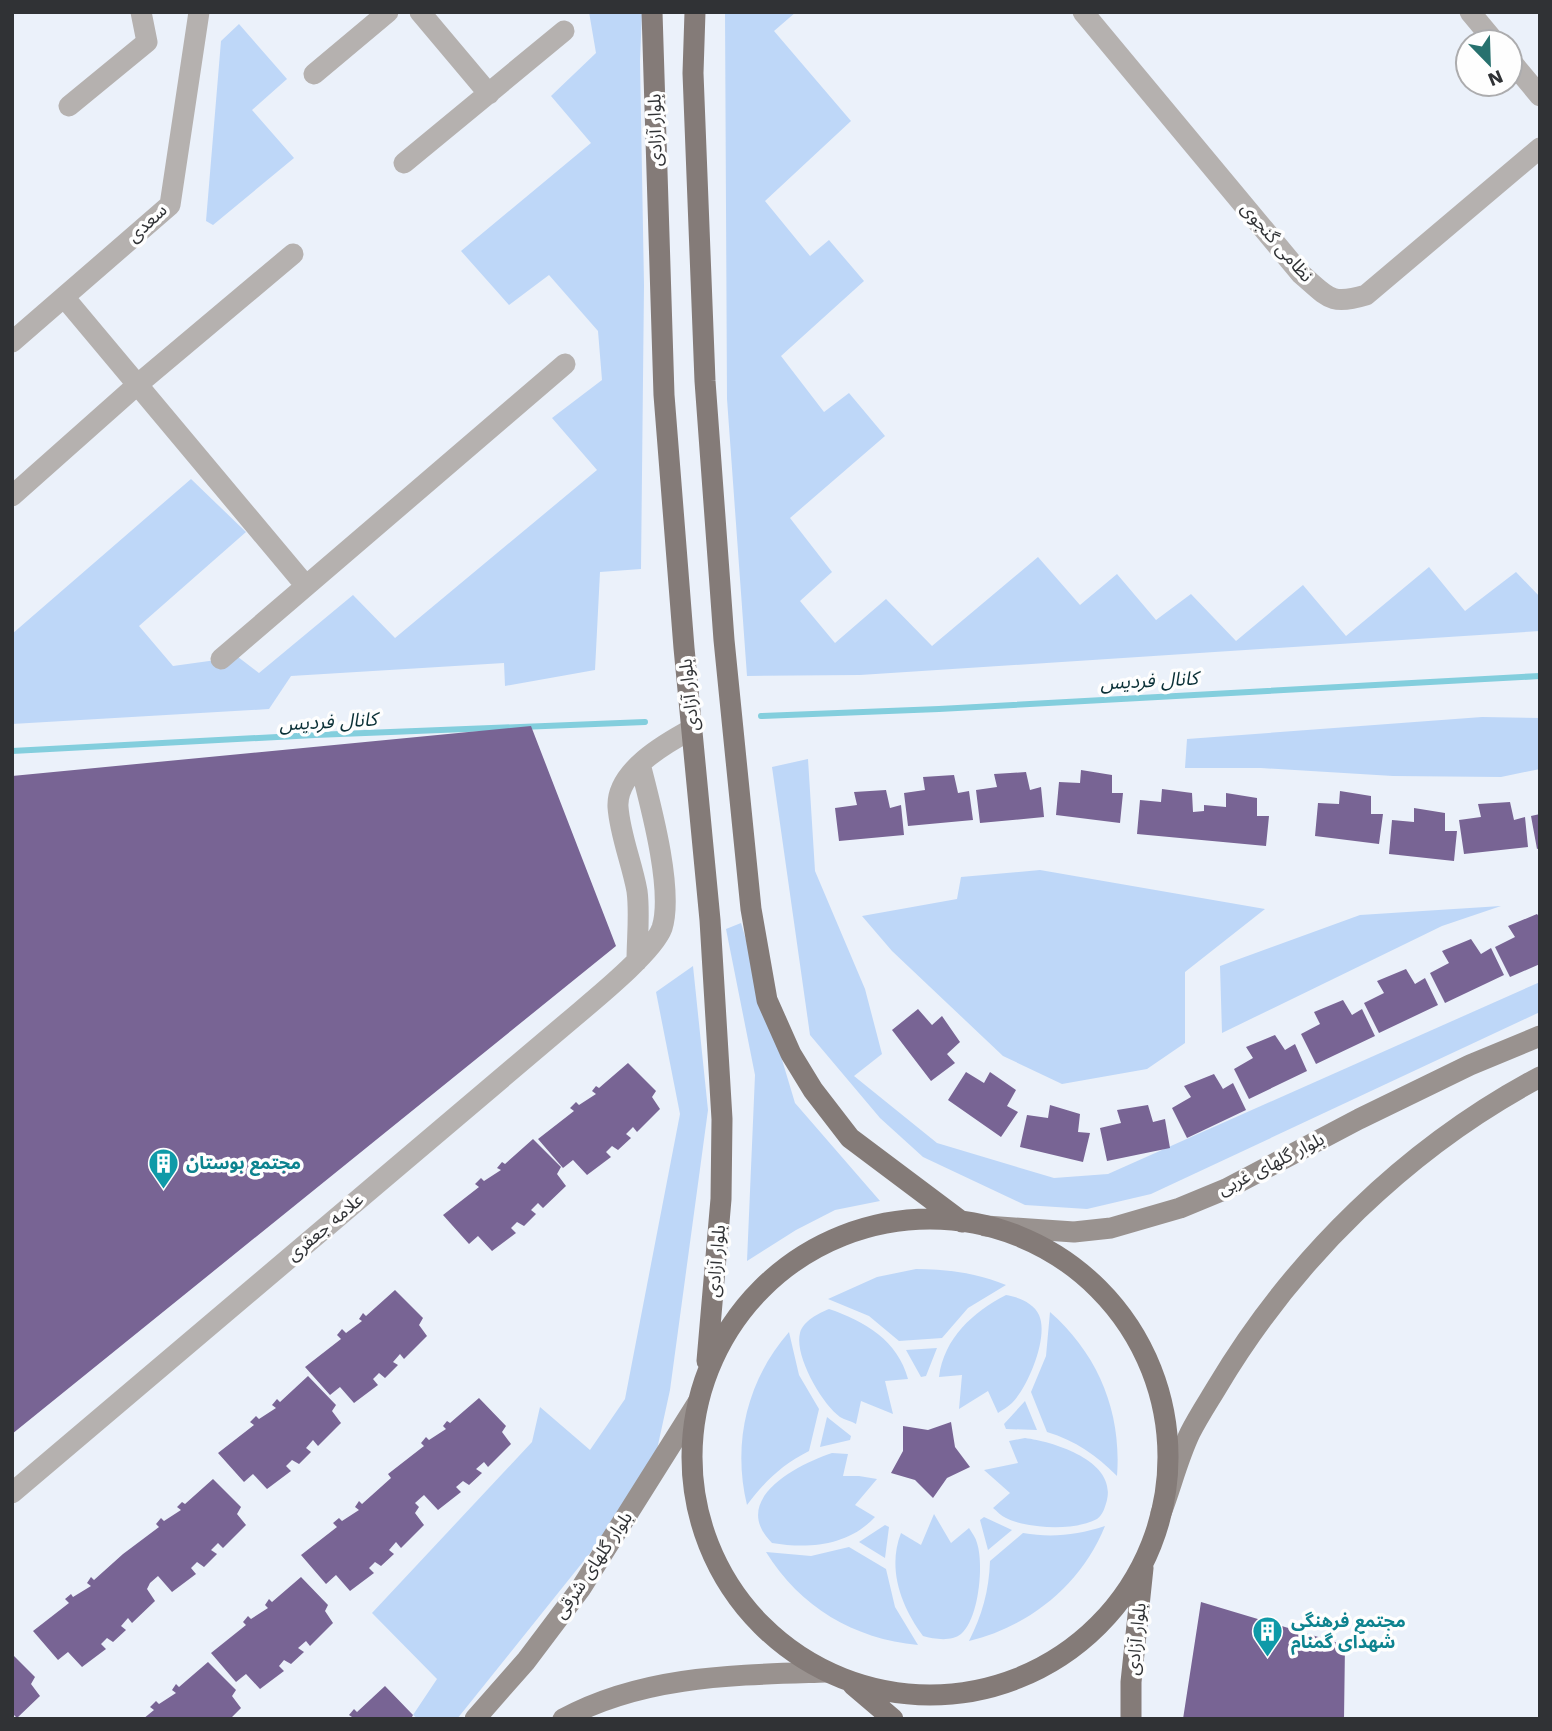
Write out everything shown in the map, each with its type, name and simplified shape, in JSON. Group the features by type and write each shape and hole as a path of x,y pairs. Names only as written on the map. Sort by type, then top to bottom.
{"main road":[{"name":"بلوار آزادی","path":"652,12 664,396 710,920 723,1119 721,1199 705,1378"},
{"path":"695,12 693,73 705,381 724,640 750,895 767,1000 791,1054 813,1090 849,1138 962,1222"},
{"name":"بلوار گلهای غربی","path":"986,1226 1074,1232 1099,1230 1180,1208 1226,1189 1469,1065 1540,1036"},
{"path":"1161,1513 1168,1464 1164,1414 1150,1366 1127,1323 1094,1285 1065,1262 1033,1243 986,1226 912,1220 875,1226 839,1238 795,1261 766,1285 741,1312 721,1344 705,1378 698,1402 691,1451 692,1476 701,1525 709,1548 733,1592 756,1621 784,1646 826,1672 849,1681 922,1695 972,1691 1020,1677 1084,1638 1118,1602 1144,1560 1190,1433 1252,1331 1282,1294 1339,1229 1370,1199 1430,1149 1540,1077"},
{"name":"بلوار گلهای شرقی","path":"475,1719 526,1661 581,1588 698,1402"},
{"name":"بلوار آزادی","path":"1130,1719 1131,1682 1144,1560"},
{"path":"563,1719 601,1700 658,1684 725,1676 826,1672"},
{"path":"849,1681 893,1719"}],"street":[{"path":"69,106 147,43 141,12"},
{"name":"سعدی","path":"12,342 170,205 199,12"},
{"path":"314,74 388,12"},
{"path":"420,12 489,94"},
{"name":"نظامی گنجوی","path":"1083,12 1301,274 1329,298 1345,301 1366,295 1540,148"},
{"path":"1470,12 1483,28"},
{"path":"404,163 564,31"},
{"path":"1524,77 1540,96"},
{"path":"12,496 293,254"},
{"path":"64,297 306,586"},
{"path":"221,659 565,364"},
{"path":"637,961 637,892 618,804 624,782 640,764 664,744 692,729"},
{"name":"علامه جعفری","path":"12,1493 637,961 661,930 666,907 657,831 640,764"}],"shaded area":[{"path":"589,12 642,12 640,61 644,285 641,569 600,572 595,670 505,686 504,663 291,676 269,709 12,724 12,634 191,479 246,532 139,626 173,666 238,657 259,673 353,595 395,638 597,470 552,418 602,380 598,331 549,275 509,305 461,251 591,143 551,96 596,53"},
{"path":"725,12 796,12 774,31 851,121 765,201 810,256 829,240 864,281 781,356 824,412 849,393 885,436 790,518 832,572 800,601 835,643 886,599 932,646 1038,557 1080,605 1117,574 1156,620 1191,594 1236,641 1303,585 1346,636 1429,567 1465,611 1516,572 1540,597 1540,631 860,675 747,676 727,399"},
{"path":"239,24 287,79 252,110 294,158 213,225 206,221 221,41"},
{"path":"1482,717 1540,718 1540,769 1501,777 1393,776 1261,768 1185,768 1187,739"},
{"path":"808,759 815,871 865,989 882,1054 854,1076 937,1143 1054,1178 1108,1174 1540,982 1540,1012 1151,1194 1087,1209 1025,1205 923,1157 880,1118 810,1035 772,767"},
{"path":"1040,870 1265,909 1185,972 1185,1043 1147,1069 1062,1084 1003,1056 892,951 862,916 957,899 961,877"},
{"path":"1501,906 1442,926 1222,1033 1220,966 1360,915"},
{"path":"741,923 795,1103 880,1201 835,1210 796,1230 747,1261 755,1075 726,929"},
{"path":"693,966 708,1110 670,1390 651,1477 457,1719 418,1719 413,1715 437,1679 372,1613 532,1442 540,1407 590,1450 625,1399 680,1114 656,992"},
{"path":"916,1269 962,1273 1006,1285 968,1308 942,1338 899,1341 869,1316 828,1299 877,1277"},
{"path":"1006,1295 1025,1301 1039,1315 1041,1336 1030,1374 1018,1396 998,1413 988,1391 959,1409 962,1375 939,1377 947,1350 972,1318"},
{"path":"829,1309 867,1326 888,1343 896,1354 908,1379 885,1381 893,1414 861,1401 856,1424 833,1411 818,1391 801,1354 800,1333 808,1321"},
{"path":"1050,1312 1081,1346 1094,1365 1103,1386 1115,1429 1117,1476 1085,1450 1047,1432 1031,1392 1046,1356"},
{"path":"789,1332 799,1375 819,1409 809,1451 775,1474 747,1505 741,1459 747,1413 753,1391 763,1371"},
{"path":"937,1348 926,1376 921,1377 906,1350"},
{"path":"1025,1401 1037,1430 1006,1429 1004,1424"},
{"path":"827,1417 851,1436 850,1440 820,1447"},
{"path":"1025,1438 1067,1449 1093,1464 1102,1474 1107,1486 1107,1500 1104,1511 1097,1519 1065,1527 1038,1526 1015,1522 993,1508 1010,1493 984,1470 1018,1463 1009,1441"},
{"path":"832,1453 848,1454 843,1476 877,1479 855,1505 875,1517 864,1527 840,1540 800,1546 772,1543 761,1527 758,1512 763,1499 772,1486 786,1475"},
{"path":"934,1514 951,1543 969,1528 976,1539 979,1552 980,1577 972,1616 961,1634 947,1639 923,1636 908,1612 896,1574 895,1560 901,1533 921,1545"},
{"path":"984,1517 1012,1530 988,1550 980,1520"},
{"path":"885,1525 889,1527 885,1558 859,1542"},
{"path":"1105,1526 1082,1567 1051,1600 1013,1625 969,1641 984,1602 990,1561 1023,1533 1064,1535"},
{"path":"849,1547 886,1569 895,1607 918,1645 872,1636 831,1617 795,1589 766,1552 811,1556"}],"building":[{"name":"مجتمع بوستان","path":"531,726 616,946 12,1434 12,776"},
{"path":"1081,770 1112,775 1112,793 1123,793 1120,823 1056,815 1059,782 1080,783"},
{"path":"1026,772 1030,790 1041,787 1044,817 980,823 976,790 997,787 994,774"},
{"path":"954,775 958,793 969,791 973,820 908,826 904,793 925,790 923,777"},
{"path":"1162,789 1192,793 1193,812 1204,811 1204,805 1226,807 1226,793 1257,798 1257,816 1269,816 1266,846 1137,834 1140,800 1161,802"},
{"path":"886,790 890,808 901,805 904,835 839,841 835,808 857,805 854,792"},
{"path":"1340,791 1371,796 1371,814 1383,814 1379,844 1315,836 1318,803 1339,804"},
{"path":"1510,802 1514,820 1525,817 1528,847 1464,854 1459,820 1481,817 1478,804"},
{"path":"1414,808 1445,813 1445,831 1457,831 1454,861 1389,854 1392,820 1414,822"},
{"path":"1540,814 1540,848 1537,849 1531,816"},
{"path":"1537,914 1540,918 1540,964 1510,977 1495,947 1515,937 1508,926"},
{"path":"1471,939 1481,954 1491,948 1504,975 1445,1003 1430,973 1449,963 1442,951"},
{"path":"1406,969 1415,984 1425,978 1438,1005 1379,1033 1364,1003 1384,993 1377,981"},
{"path":"1343,1000 1352,1015 1362,1009 1375,1036 1316,1064 1301,1034 1320,1024 1314,1012"},
{"path":"918,1009 932,1025 942,1016 960,1042 947,1054 955,1063 931,1081 892,1030"},
{"path":"1275,1035 1285,1050 1295,1044 1307,1071 1249,1099 1234,1069 1253,1058 1246,1047"},
{"path":"628,1063 656,1091 652,1097 660,1109 637,1132 633,1127 626,1134 631,1138 618,1150 612,1146 606,1152 611,1157 587,1175 573,1160 563,1168 538,1139 574,1111 570,1108 576,1102 579,1105 596,1094 592,1091 596,1086 599,1088"},
{"path":"966,1072 984,1083 990,1072 1016,1090 1007,1106 1018,1112 1001,1137 948,1100"},
{"path":"1214,1074 1223,1089 1233,1083 1246,1110 1187,1138 1172,1108 1191,1097 1184,1086"},
{"path":"1050,1105 1080,1114 1078,1132 1090,1133 1083,1162 1020,1147 1027,1115 1048,1118"},
{"path":"1148,1105 1153,1122 1165,1119 1170,1148 1107,1161 1100,1128 1121,1123 1117,1110"},
{"path":"533,1139 561,1167 557,1174 566,1186 543,1208 538,1203 531,1210 536,1214 524,1226 517,1222 511,1228 516,1233 492,1251 478,1236 469,1244 443,1215 479,1187 475,1184 481,1178 484,1181 501,1170 497,1168 502,1162 505,1164"},
{"path":"395,1290 423,1318 419,1325 427,1336 404,1359 400,1354 393,1362 398,1365 385,1378 379,1373 373,1379 378,1385 354,1403 340,1387 330,1395 305,1367 341,1339 337,1335 342,1329 346,1333 362,1321 359,1319 363,1313 366,1316"},
{"path":"308,1376 336,1405 332,1411 341,1423 318,1446 313,1440 306,1448 311,1452 299,1464 292,1460 286,1466 291,1471 267,1489 253,1474 244,1482 218,1453 254,1425 250,1422 256,1416 259,1419 276,1408 272,1405 277,1399 280,1402"},
{"path":"479,1398 506,1426 502,1432 511,1444 488,1467 484,1462 476,1469 482,1473 469,1485 463,1481 456,1487 461,1492 438,1510 424,1495 415,1503 419,1507 415,1513 424,1525 401,1548 396,1542 389,1550 394,1554 381,1566 375,1562 369,1568 374,1573 350,1591 336,1575 326,1584 301,1555 337,1527 333,1523 339,1518 342,1521 359,1510 355,1507 359,1501 362,1504 391,1478 388,1474 424,1446 421,1443 426,1437 429,1440 446,1429 443,1426 447,1421 450,1423"},
{"path":"951,1422 955,1447 970,1467 947,1478 933,1498 915,1480 891,1473 903,1451 903,1426 928,1430"},
{"path":"213,1479 241,1507 237,1514 246,1525 223,1548 218,1543 211,1550 217,1554 204,1567 197,1562 191,1568 196,1574 172,1592 158,1576 147,1589 155,1601 132,1623 128,1618 121,1626 126,1630 113,1642 107,1638 101,1644 106,1649 82,1667 68,1652 58,1660 33,1631 69,1603 65,1599 71,1594 73,1597 91,1586 87,1583 91,1577 94,1580 159,1527 156,1524 161,1518 164,1521 181,1510 177,1507 182,1502 185,1504"},
{"path":"301,1577 328,1605 325,1611 333,1623 310,1646 306,1641 298,1648 304,1652 291,1664 284,1660 279,1666 284,1671 260,1689 246,1674 236,1682 211,1653 246,1625 243,1622 248,1616 251,1619 268,1608 265,1605 269,1599 272,1602"},
{"name":"مجتمع فرهنگی شهدای گمنام","path":"1201,1602 1345,1645 1344,1719 1183,1719"},
{"path":"12,1654 35,1677 31,1684 40,1696 17,1718 12,1713"},
{"path":"208,1662 236,1690 232,1696 241,1708 230,1719 143,1719 154,1710 150,1707 156,1701 159,1704 176,1693 172,1690 176,1684 179,1687"},
{"path":"385,1686 413,1715 411,1719 355,1719 349,1715 354,1709 357,1712"}],"waterway":[{"name":"کانال فردیس","path":"761,716 939,709 1540,676"},
{"name":"کانال فردیس","path":"12,751 315,735 645,722"}],"place":[{"name":"مجتمع بوستان","path":"163,1190"},
{"name":"مجتمع فرهنگی شهدای گمنام","path":"1268,1658"}]}
